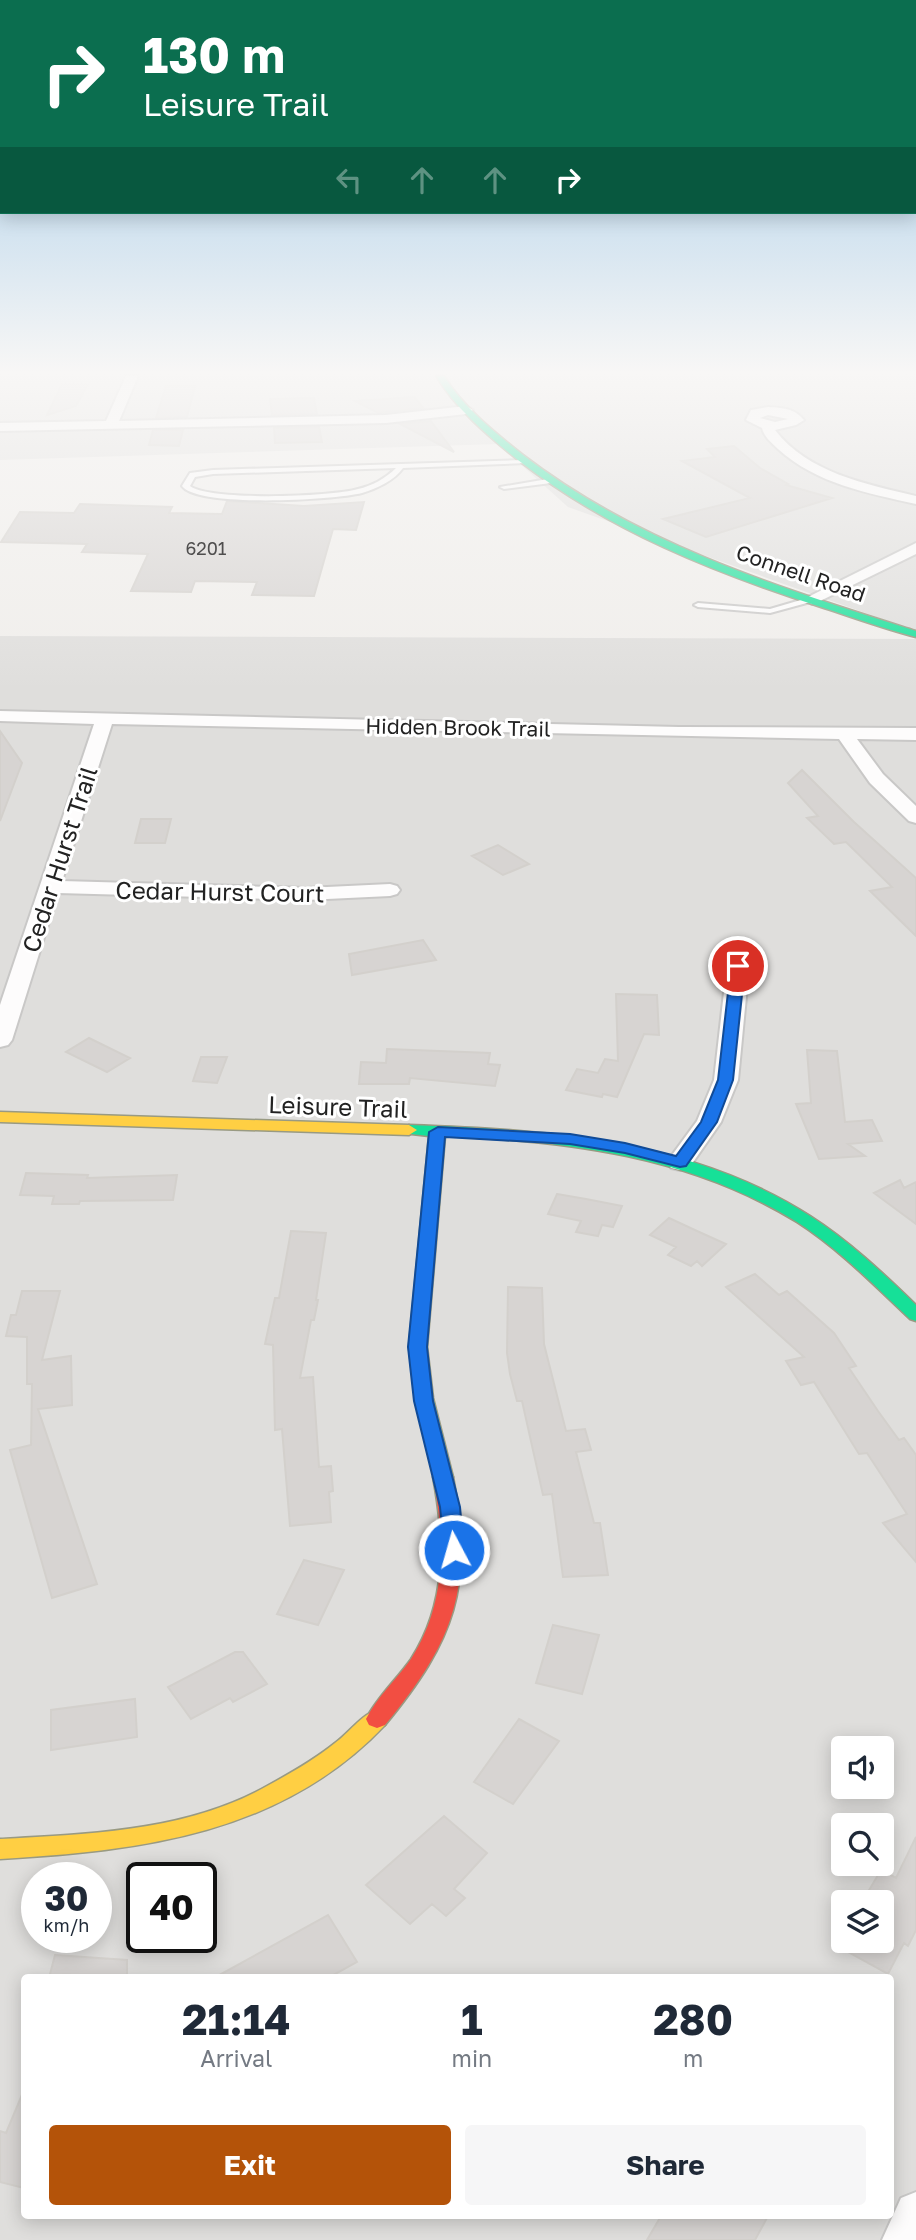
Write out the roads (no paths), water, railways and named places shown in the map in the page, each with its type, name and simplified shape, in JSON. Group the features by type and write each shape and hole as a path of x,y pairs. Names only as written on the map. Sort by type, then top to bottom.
{"street":[{"name":"Connell Road","path":"548,481 597,513 713,565 916,634"},
{"path":"844,481 916,500"},
{"path":"812,599 916,548"},
{"name":"Hidden Brook Trail","path":"0,716 916,734"},
{"name":"Cedar Hurst Trail","path":"0,1040 105,718"},
{"path":"845,734 856,755 874,777 916,817"},
{"name":"Cedar Hurst Court","path":"50,887 306,894 390,890"},
{"path":"680,1162 709,1122 726,1080 738,966"},
{"name":"Leisure Trail","path":"0,1117 438,1132 570,1139 625,1148 680,1162 768,1198 847,1248 905,1301 916,1315"},
{"path":"0,1849 135,1840 194,1827 251,1806 309,1776 358,1738 398,1697 427,1651 447,1601 454,1550 450,1507 423,1401 418,1347 438,1132"},
{"path":"903,2240 916,2213"}],"lane":[{"path":"189,481 186,486 189,490 208,495 337,496 363,490 384,481"},
{"path":"504,487 548,481"},
{"path":"698,605 770,611 812,599"}]}
